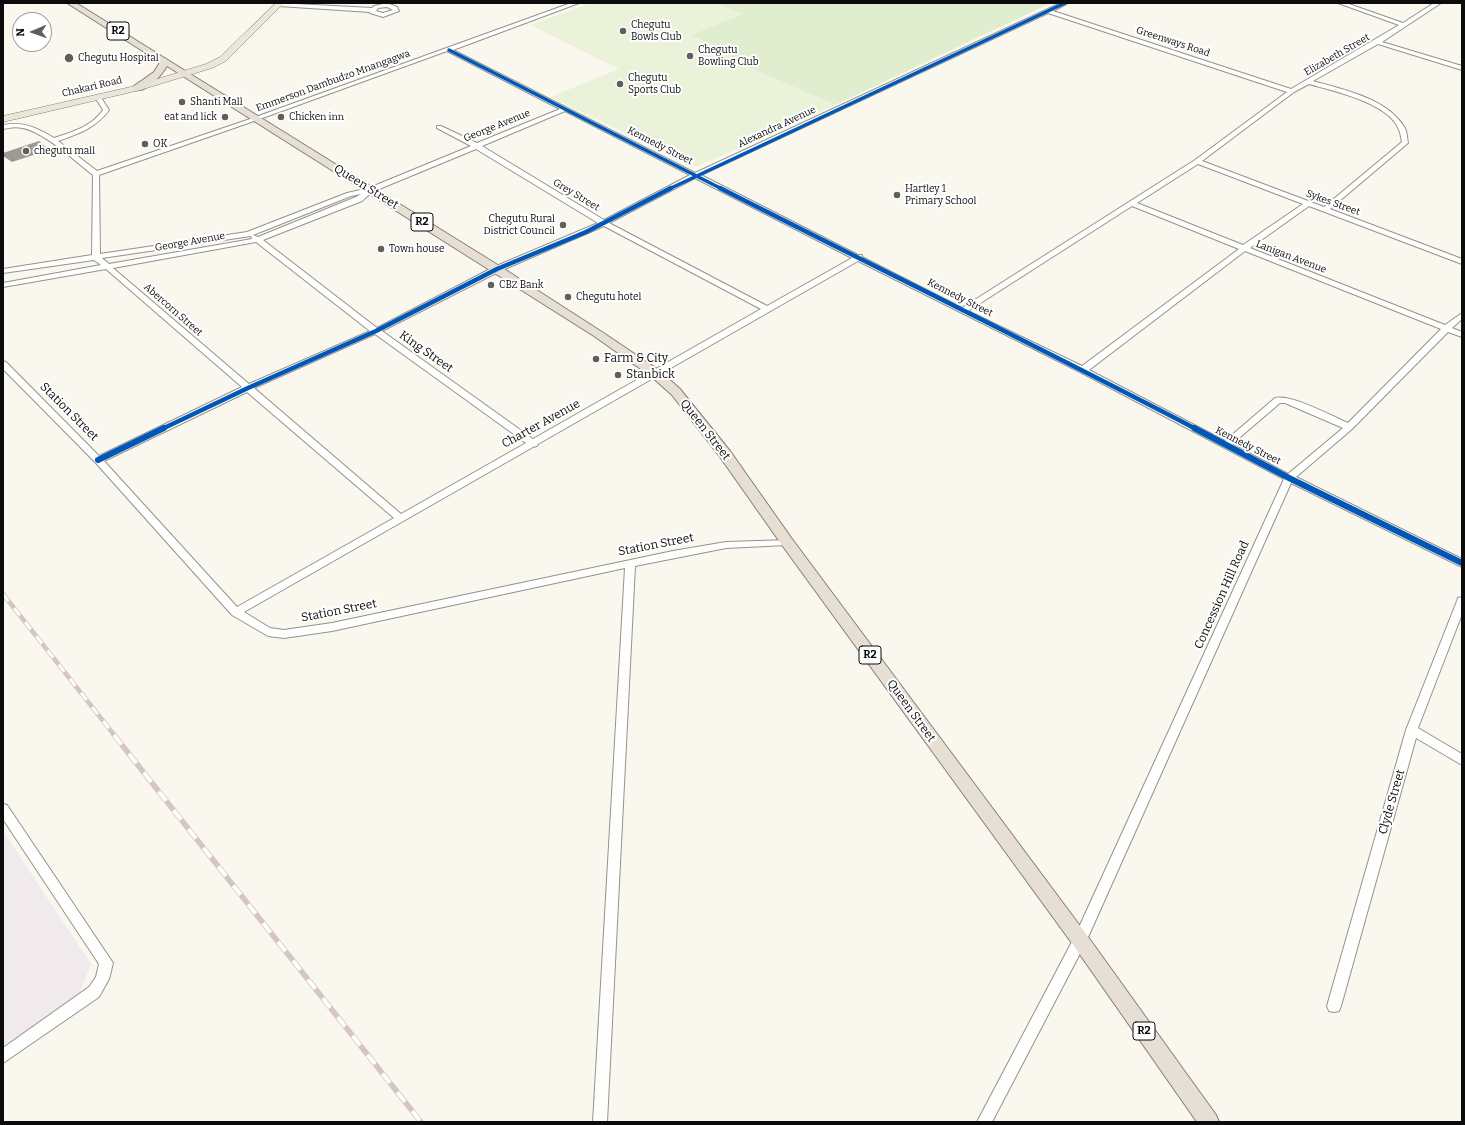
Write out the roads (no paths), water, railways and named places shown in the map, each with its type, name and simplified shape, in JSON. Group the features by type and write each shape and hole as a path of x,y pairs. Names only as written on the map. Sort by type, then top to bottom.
{"highway":[{"name":"R2","path":"71,3 185,75"},
{"path":"137,88 156,75 164,61"},
{"name":"Queen Street","path":"185,75 498,269 598,334 656,374 676,392 725,454 787,542 1080,940"},
{"name":"R2","path":"1080,940 1208,1122"}],"main road":[{"name":"Chakari Road","path":"3,119 137,88 185,75 209,66 223,59 280,3"}],"street":[{"path":"280,3 372,10"},
{"path":"556,3 565,7"},
{"name":"Emmerson Dambudzo Mnangagwa","path":"96,174 449,50 576,3"},
{"name":"Alexandra Avenue","path":"98,460 248,388 376,331 498,269 604,223 696,175 1065,3"},
{"path":"1341,3 1404,25"},
{"path":"1377,42 1438,3"},
{"name":"Greenways Road","path":"1048,11 1292,91"},
{"name":"Elizabeth Street","path":"1292,91 1377,42 1462,68"},
{"name":"Kennedy Street","path":"449,50 859,257 962,311 1083,370 1289,478 1460,558"},
{"path":"1309,82 1351,95 1384,110 1396,119 1405,135 1405,143 1325,210"},
{"path":"962,311 1197,161 1292,91"},
{"path":"54,141 94,125 101,119 106,110 98,98"},
{"name":"George Avenue","path":"3,285 257,240 359,199 371,190 474,145 565,109"},
{"path":"3,127 15,124 26,125 54,141 96,174 96,257"},
{"name":"Grey Street","path":"439,127 474,145 604,223 768,310"},
{"name":"Sykes Street","path":"1197,161 1462,262"},
{"name":"George Avenue","path":"3,271 249,234 349,194 371,190"},
{"name":"Lanigan Avenue","path":"1131,203 1243,249 1462,335"},
{"path":"1083,370 1243,249 1307,204"},
{"name":"King Street","path":"249,234 376,331 534,444"},
{"name":"Abercorn Street","path":"96,257 400,518"},
{"name":"Charter Avenue","path":"236,612 400,518 534,444 859,257"},
{"name":"Concession Hill Road","path":"984,1122 1080,940 1289,478 1349,427 1446,329 1462,315"},
{"name":"Station Street","path":"3,364 98,460 236,612 268,632 284,634 300,632 673,554 726,546 787,542"},
{"path":"1225,445 1278,400 1286,400 1349,427"},
{"path":"600,1122 630,563"},
{"name":"Clyde Street","path":"1334,1006 1412,730 1462,601"},
{"path":"1412,730 1462,760"},
{"path":"3,809 106,963 102,979 94,992 3,1056"}],"railway":[{"path":"3,594 115,736"},
{"path":"114,735 421,1122"}],"place":[{"name":"Chegutu Bowls Club","path":"623,31"},
{"name":"Chegutu Bowling Club","path":"690,56"},
{"name":"Chegutu Hospital","path":"69,58"},
{"name":"Chegutu Sports Club","path":"620,84"},
{"name":"Shanti Mall","path":"182,102"},
{"name":"eat and lick","path":"225,117"},
{"name":"Chicken inn","path":"281,117"},
{"name":"OK","path":"145,144"},
{"name":"chegutu mall","path":"26,151"},
{"name":"Hartley 1 Primary School","path":"897,195"},
{"name":"Chegutu Rural District Council","path":"563,225"},
{"name":"Town house","path":"381,249"},
{"name":"CBZ Bank","path":"491,285"},
{"name":"Chegutu hotel","path":"568,297"},
{"name":"Farm & City","path":"596,359"},
{"name":"Stanbick","path":"618,375"}]}
